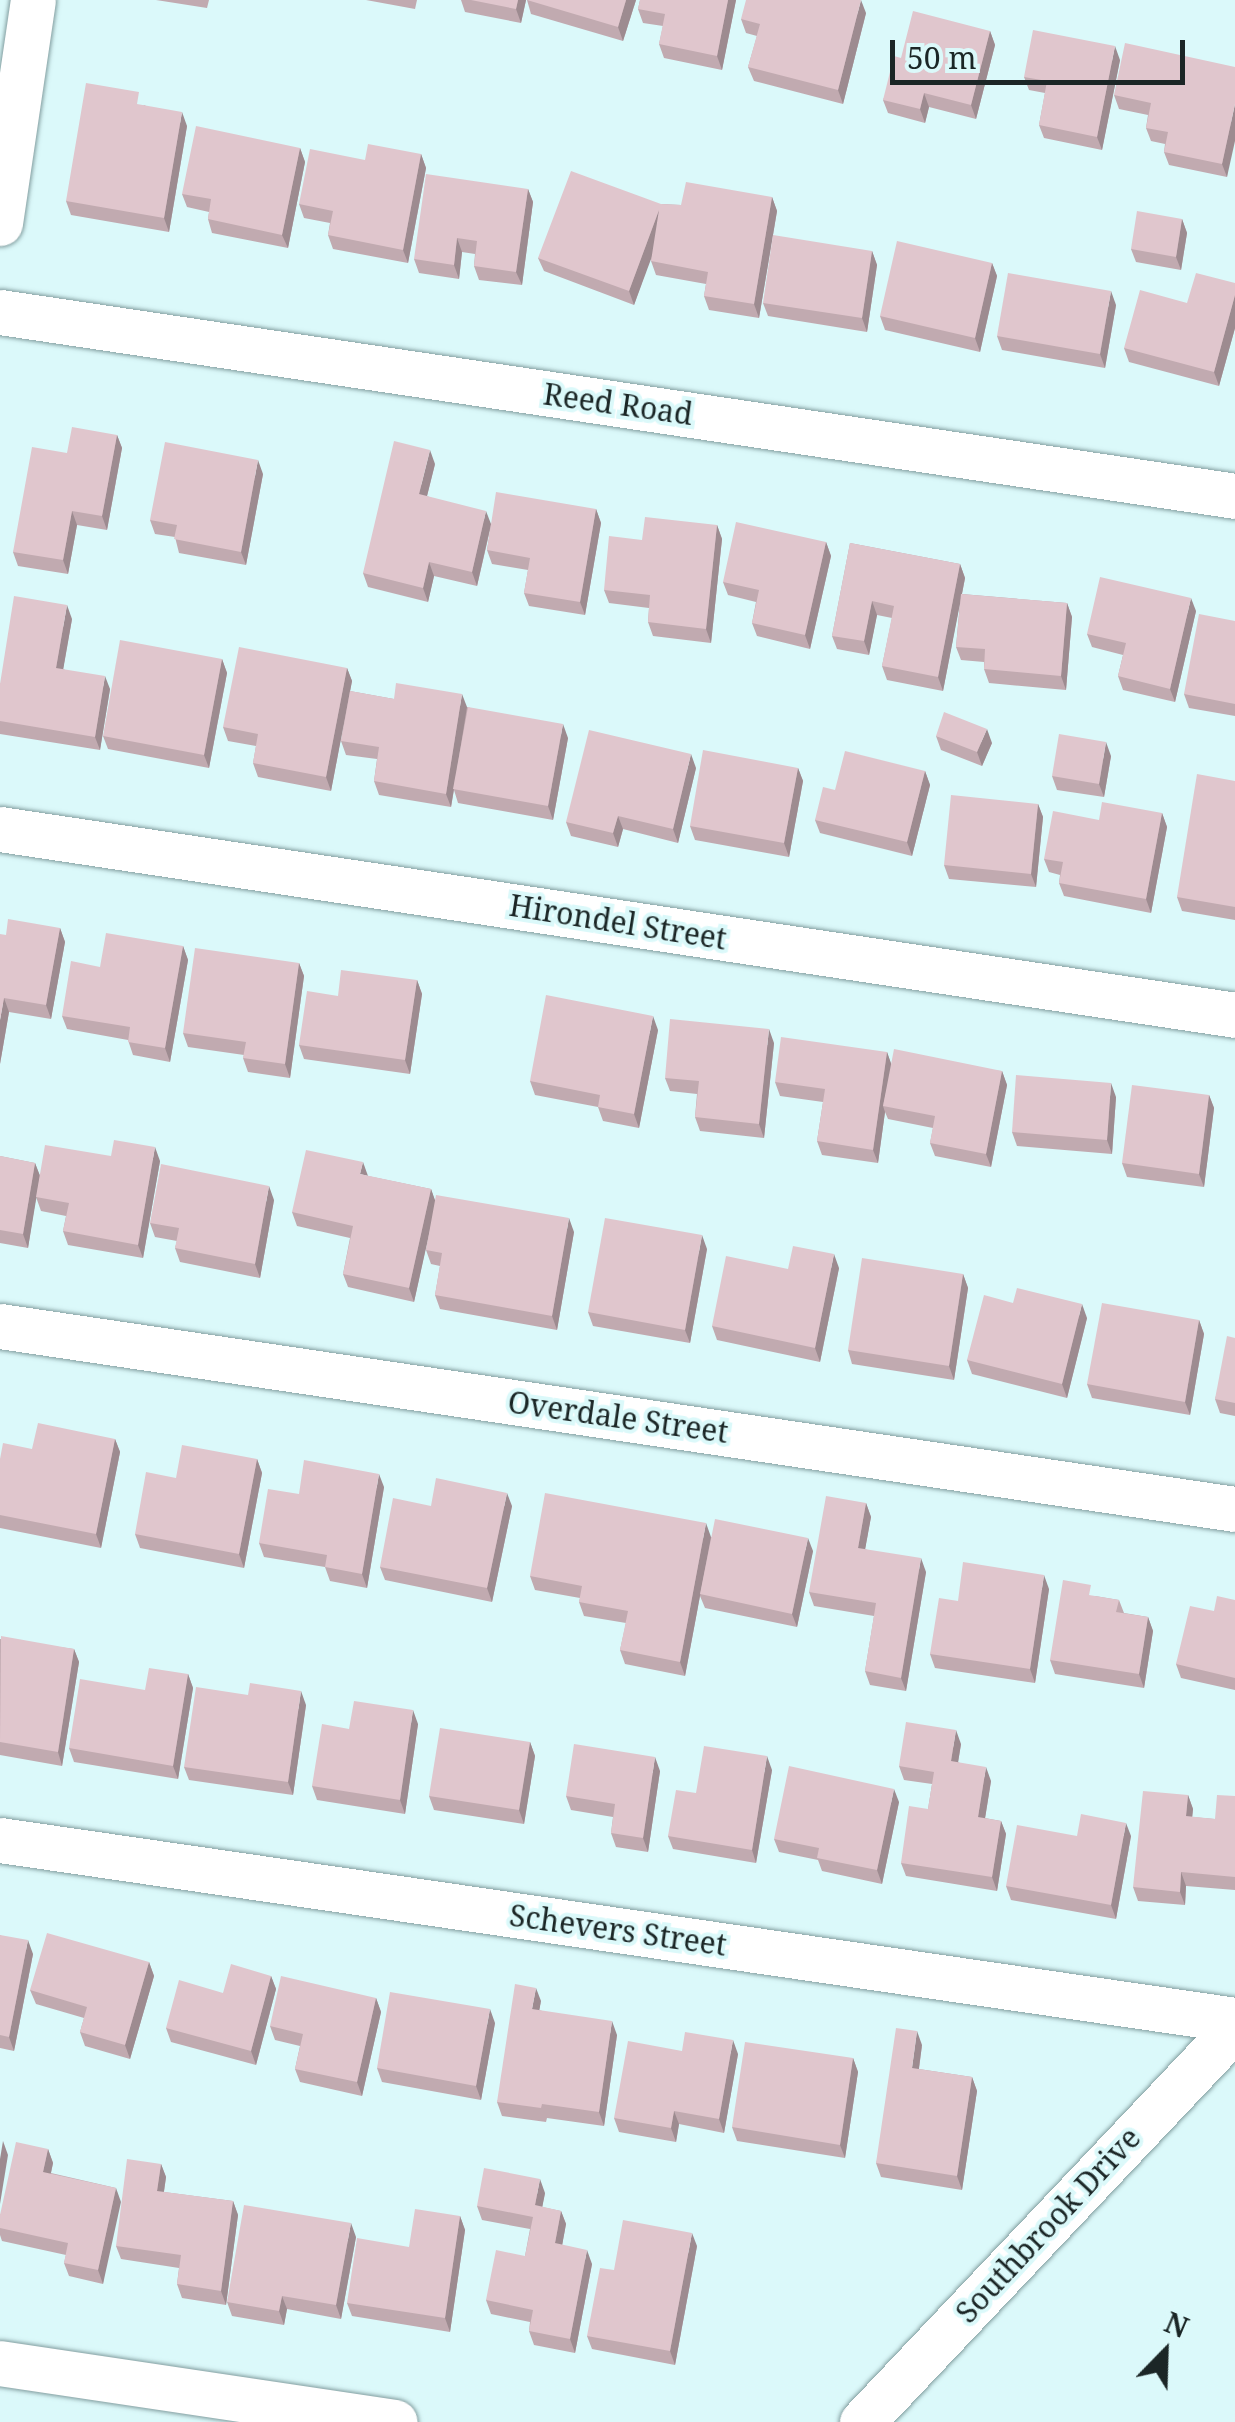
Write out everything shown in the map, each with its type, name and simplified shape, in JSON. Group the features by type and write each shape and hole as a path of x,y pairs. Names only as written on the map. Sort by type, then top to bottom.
{"street":[{"path":"0,223 33,0"},
{"name":"Reed Road","path":"0,312 1235,496"},
{"name":"Hirondel Street","path":"0,828 1235,1015"},
{"name":"Overdale Street","path":"0,1326 1235,1509"},
{"name":"Schevers Street","path":"0,1840 1235,2020"},
{"name":"Southbrook Drive","path":"862,2422 1235,2028"},
{"path":"0,2362 395,2422"}],"building":[{"path":"471,0 518,0 516,9"},
{"path":"527,0 626,0 618,27"},
{"path":"640,0 728,0 717,56 659,44 665,14 638,9"},
{"path":"746,0 861,0 838,90 748,67 760,24 741,19"},
{"path":"913,11 990,31 971,105 924,93 920,109 883,100 894,56 901,58"},
{"path":"1033,30 1115,46 1097,137 1039,125 1047,81 1024,77"},
{"path":"1125,43 1235,67 1235,104 1222,164 1164,152 1168,132 1146,128 1151,103 1114,95"},
{"path":"86,83 139,92 137,104 182,112 164,218 66,201"},
{"path":"196,126 300,148 282,235 208,219 211,199 182,194"},
{"path":"368,144 421,154 403,250 328,235 333,211 299,204 310,149 365,160"},
{"path":"571,171 661,204 681,205 686,182 772,197 754,304 704,296 708,272 651,261 659,210 629,291 538,258"},
{"path":"426,174 528,189 516,272 474,266 477,241 457,238 454,265 414,259"},
{"path":"1137,211 1182,219 1176,257 1131,249"},
{"path":"773,235 872,251 862,318 763,303"},
{"path":"897,241 992,263 975,338 880,316"},
{"path":"1008,273 1111,291 1100,354 997,336"},
{"path":"1196,273 1235,283 1214,372 1124,348 1140,290 1187,303"},
{"path":"72,427 117,435 102,516 72,511 63,560 13,552 32,447 67,453"},
{"path":"394,441 430,450 419,494 486,511 472,572 429,562 423,588 363,573"},
{"path":"165,442 258,460 241,552 174,539 177,525 150,520"},
{"path":"496,492 596,509 580,602 524,593 530,558 487,550"},
{"path":"645,517 717,525 706,629 648,622 650,595 604,590 609,536 642,540"},
{"path":"736,522 826,542 805,635 752,623 759,590 723,582"},
{"path":"850,543 960,564 938,677 882,666 894,606 872,601 864,641 832,636"},
{"path":"1100,577 1191,598 1170,689 1118,676 1126,643 1087,634"},
{"path":"961,594 1067,603 1061,676 984,669 985,649 956,647"},
{"path":"14,596 67,605 56,668 105,676 95,737 0,721 0,684"},
{"path":"1199,614 1235,621 1235,704 1184,694"},
{"path":"120,640 222,659 204,755 103,736"},
{"path":"239,647 347,668 326,777 253,763 258,734 223,727"},
{"path":"396,683 462,694 446,794 374,781 379,747 341,741 350,691 394,699"},
{"path":"468,707 563,724 548,806 453,789"},
{"path":"944,712 987,729 977,752 936,736"},
{"path":"589,730 691,754 673,829 618,816 613,833 566,822"},
{"path":"1059,734 1106,742 1099,784 1052,776"},
{"path":"703,750 798,768 784,843 690,826"},
{"path":"845,751 925,771 907,842 815,820 823,787 835,790"},
{"path":"1197,774 1235,781 1235,907 1177,897"},
{"path":"951,795 1038,804 1031,874 944,865"},
{"path":"1102,802 1162,813 1146,899 1059,883 1063,862 1044,859 1053,811 1099,820"},
{"path":"8,919 60,928 46,1005 4,998 0,1020 0,934 6,935"},
{"path":"106,933 183,946 165,1048 128,1042 130,1027 62,1016 71,961 100,967"},
{"path":"195,948 299,963 285,1064 243,1058 246,1042 183,1033"},
{"path":"341,970 417,980 405,1060 299,1045 307,991 338,996"},
{"path":"546,995 653,1016 634,1114 598,1107 600,1095 530,1081"},
{"path":"670,1019 769,1029 759,1124 695,1117 699,1081 665,1078"},
{"path":"781,1037 887,1052 873,1150 817,1141 825,1089 775,1082"},
{"path":"894,1049 1002,1071 986,1154 930,1143 935,1116 883,1106"},
{"path":"1016,1075 1111,1083 1107,1140 1012,1132"},
{"path":"1132,1085 1209,1095 1199,1174 1122,1163"},
{"path":"114,1140 155,1147 138,1245 63,1231 69,1203 36,1197 45,1145 111,1156"},
{"path":"306,1150 363,1162 360,1174 431,1189 409,1288 343,1274 353,1226 292,1212"},
{"path":"0,1156 35,1163 23,1234 0,1230"},
{"path":"161,1164 269,1186 255,1264 175,1248 179,1228 150,1223"},
{"path":"436,1195 569,1218 552,1316 435,1295 442,1253 426,1250"},
{"path":"605,1218 702,1235 685,1330 588,1312"},
{"path":"793,1246 834,1254 815,1348 712,1326 726,1256 788,1269"},
{"path":"862,1258 963,1274 949,1366 848,1350"},
{"path":"1017,1288 1082,1304 1062,1384 967,1360 984,1295 1013,1303"},
{"path":"1102,1303 1199,1320 1185,1402 1087,1384"},
{"path":"1227,1336 1235,1338 1235,1403 1215,1399"},
{"path":"38,1423 115,1439 96,1534 0,1515 3,1443 32,1449"},
{"path":"182,1445 257,1459 239,1554 135,1534 146,1472 176,1478"},
{"path":"304,1460 379,1474 362,1574 325,1567 327,1555 259,1543 268,1489 299,1494"},
{"path":"436,1478 507,1493 487,1588 380,1567 393,1498 431,1506"},
{"path":"545,1493 706,1523 680,1662 620,1650 628,1611 579,1602 582,1586 530,1576"},
{"path":"826,1496 866,1503 858,1548 921,1558 901,1678 865,1671 876,1603 809,1592"},
{"path":"715,1519 808,1538 792,1614 700,1594"},
{"path":"963,1562 1044,1575 1030,1669 930,1654 939,1598 958,1601"},
{"path":"1063,1580 1091,1585 1089,1595 1119,1600 1116,1612 1148,1617 1139,1674 1050,1660"},
{"path":"1217,1596 1235,1600 1235,1678 1176,1664 1190,1606 1214,1611"},
{"path":"1,1636 74,1649 58,1752 0,1742"},
{"path":"149,1668 188,1674 173,1766 69,1748 80,1679 145,1690"},
{"path":"250,1683 301,1691 288,1782 184,1767 196,1687 248,1695"},
{"path":"354,1701 413,1710 400,1800 312,1786 322,1724 349,1729"},
{"path":"906,1722 956,1730 951,1761 986,1767 978,1817 1001,1821 992,1877 901,1863 909,1806 928,1809 934,1772 899,1766"},
{"path":"440,1728 530,1742 519,1810 429,1796"},
{"path":"574,1744 655,1757 643,1838 611,1833 615,1804 566,1796"},
{"path":"704,1746 767,1756 752,1850 668,1836 676,1790 696,1793"},
{"path":"789,1766 894,1789 877,1870 817,1858 819,1848 774,1839"},
{"path":"1143,1791 1188,1795 1186,1816 1215,1819 1217,1795 1235,1796 1235,1877 1181,1872 1180,1892 1133,1887"},
{"path":"1081,1814 1126,1823 1111,1905 1006,1886 1017,1825 1077,1836"},
{"path":"47,1933 149,1962 125,2045 80,2032 87,2007 30,1990"},
{"path":"0,1935 28,1940 9,2037 0,2035"},
{"path":"231,1964 271,1976 251,2051 166,2028 179,1980 223,1993"},
{"path":"281,1976 376,1998 357,2082 295,2069 303,2034 270,2026"},
{"path":"515,1984 536,1988 532,2009 612,2021 599,2112 497,2102"},
{"path":"390,1992 490,2009 476,2086 377,2068"},
{"path":"896,2028 917,2031 912,2068 972,2077 957,2176 876,2163"},
{"path":"685,2032 733,2040 719,2119 674,2111 671,2128 614,2118 628,2041 682,2051"},
{"path":"745,2042 853,2058 840,2145 732,2127"},
{"path":"16,2142 48,2149 43,2172 116,2188 98,2270 64,2263 68,2243 0,2228"},
{"path":"127,2159 161,2164 157,2191 233,2201 221,2291 177,2284 181,2255 116,2246"},
{"path":"484,2168 540,2179 535,2205 561,2211 555,2243 587,2250 570,2339 529,2331 533,2310 486,2300 496,2250 525,2256 533,2217 477,2206"},
{"path":"244,2205 351,2223 336,2305 282,2296 279,2311 227,2302"},
{"path":"415,2209 460,2216 445,2318 347,2303 357,2238 409,2247"},
{"path":"623,2220 692,2233 670,2351 587,2336 600,2268 614,2270"}]}
